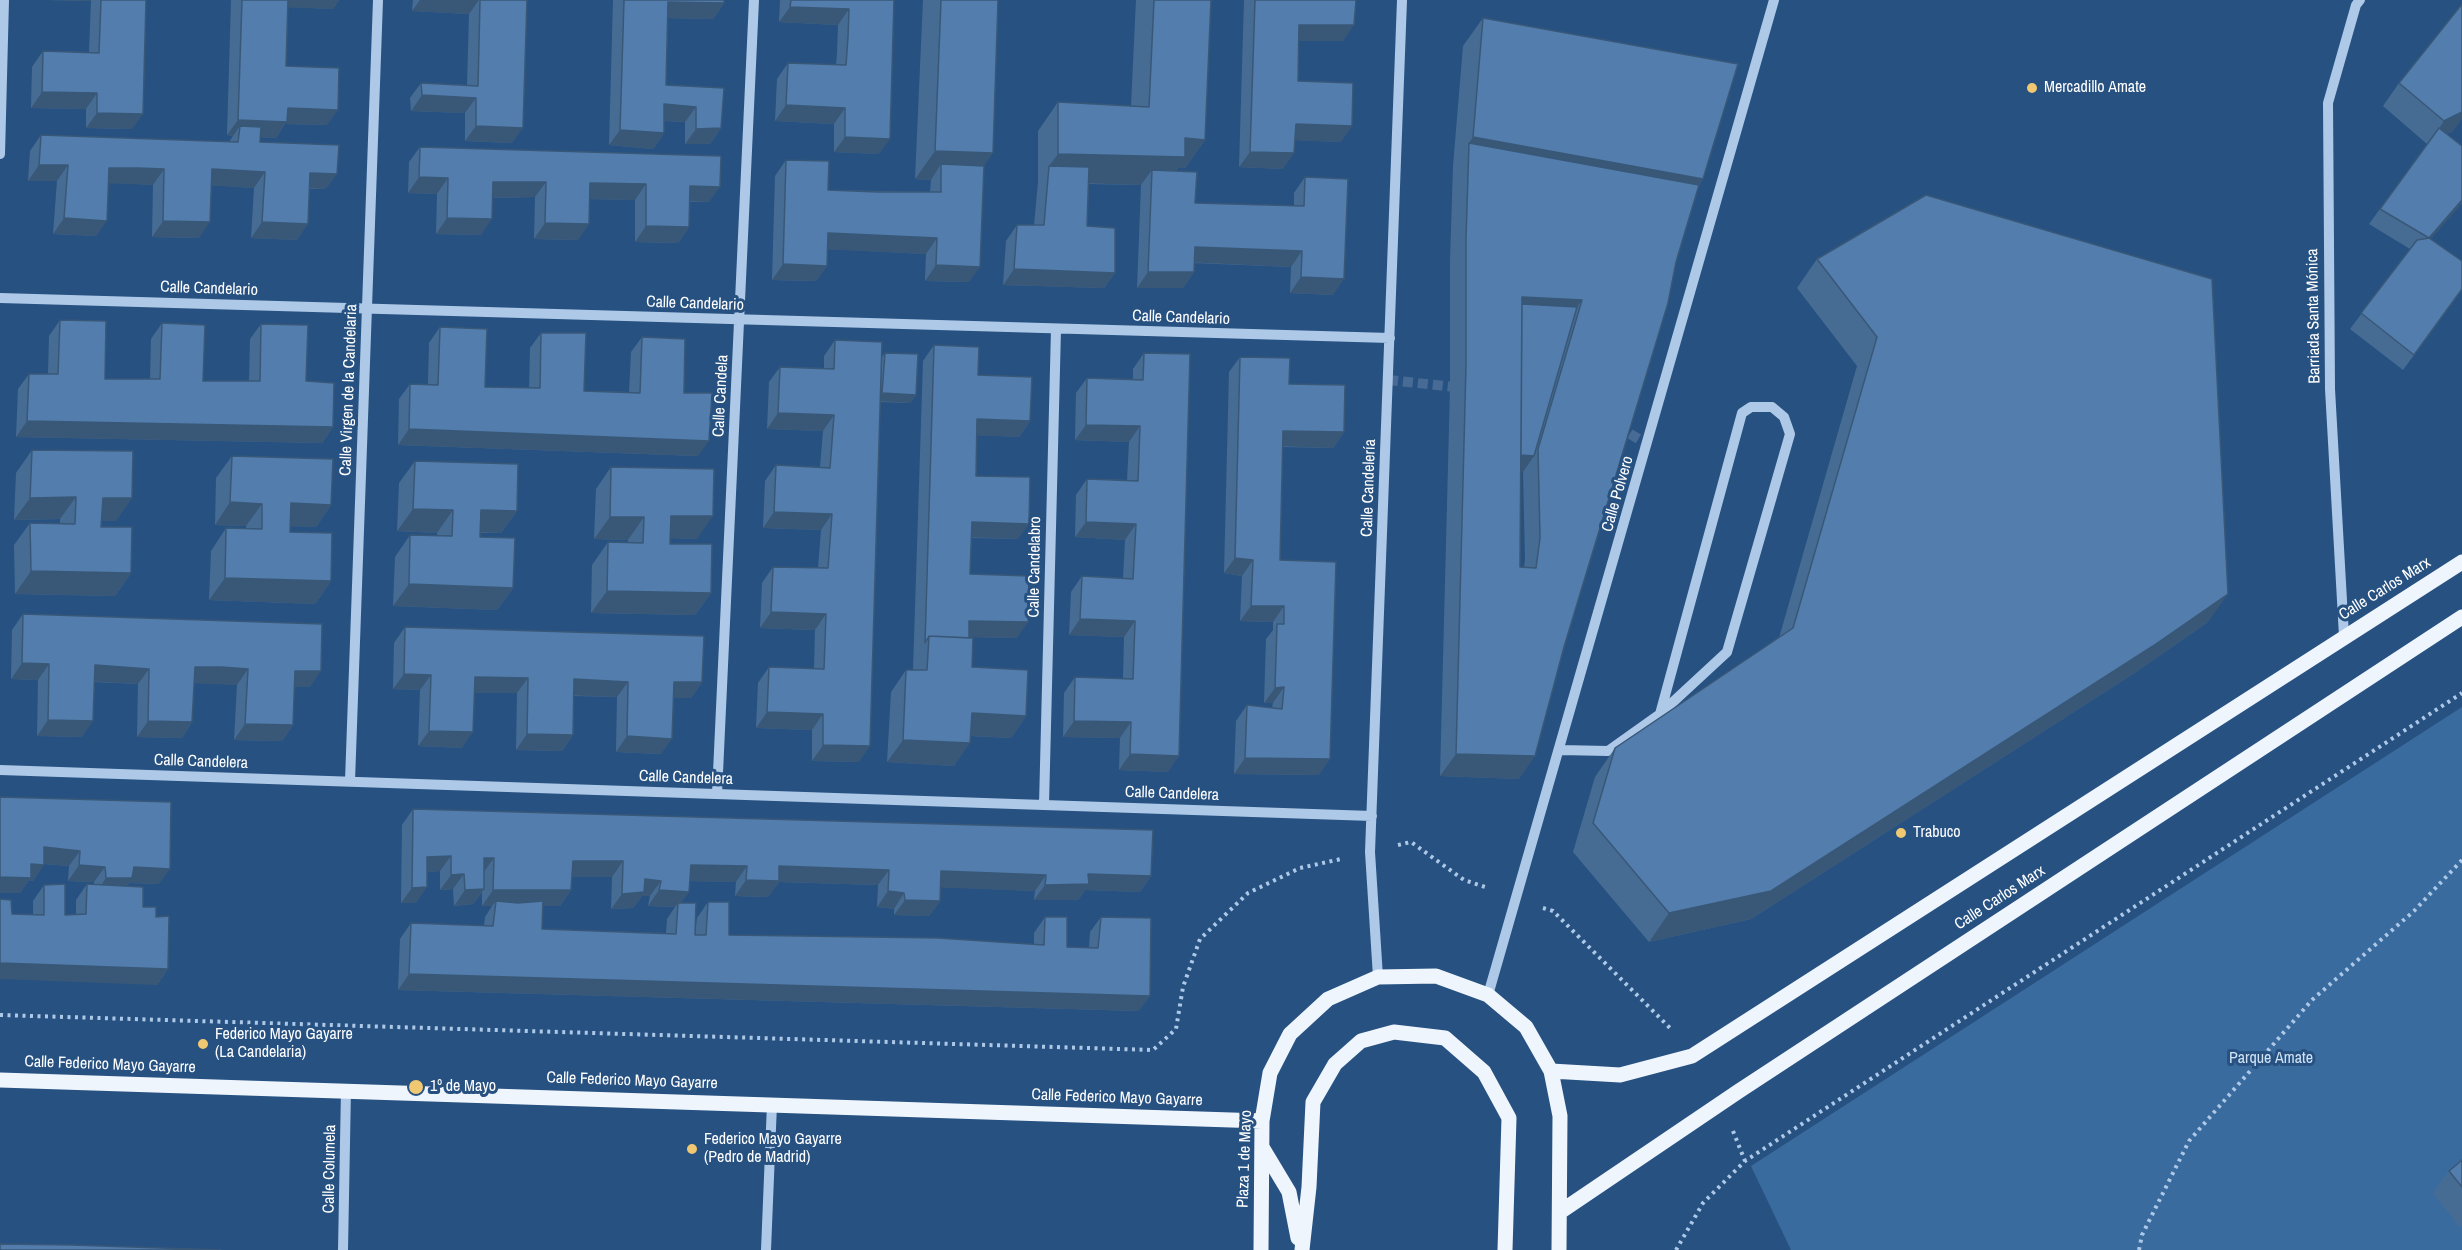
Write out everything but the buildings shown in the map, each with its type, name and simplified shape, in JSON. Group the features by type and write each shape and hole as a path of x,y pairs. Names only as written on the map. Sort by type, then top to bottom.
{"main road":[{"name":"Calle Carlos Marx","path":"1551,1071 1620,1075 1692,1056 2462,562"},
{"name":"Calle Carlos Marx","path":"1560,1212 1739,1090 2462,617"},
{"name":"Plaza 1 de Mayo","path":"1261,1250 1262,1121 1270,1073 1290,1034 1328,999 1378,977 1436,976 1488,995 1526,1027 1551,1071 1560,1116 1559,1250"},
{"path":"1300,1250 1309,1187 1313,1102 1335,1064 1361,1041 1394,1032 1445,1038 1484,1072 1509,1118 1505,1250"},
{"name":"Calle Federico Mayo Gayarre","path":"0,1080 346,1089 1262,1121"},
{"path":"1262,1147 1288,1192 1300,1250"}],"street":[{"path":"0,154 4,0"},
{"name":"Calle Virgen de la Candelaria","path":"350,781 378,0"},
{"name":"Calle Candela","path":"717,794 754,0"},
{"name":"Calle Candelería","path":"1378,977 1370,852 1402,0"},
{"name":"Calle Polvero","path":"1488,995 1774,0"},
{"name":"Barriada Santa Mónica","path":"2344,636 2330,389 2328,103 2356,5 2360,0"},
{"name":"Calle Candelario","path":"0,298 1389,338"},
{"name":"Calle Candelabro","path":"1044,805 1056,329"},
{"path":"1560,750 1608,751 1660,714 1727,652 1790,434 1784,417 1772,407 1751,407 1742,413 1660,714"},
{"name":"Calle Candelera","path":"0,770 1372,816"},
{"name":"Calle Columela","path":"343,1250 346,1089"},
{"path":"766,1250 772,1104"}],"path":[{"path":"1676,1250 1703,1203 1745,1161 2462,693"},
{"path":"1390,848 1411,842 1464,880 1497,891"},
{"path":"0,1015 1153,1050 1176,1029 1183,987 1200,939 1248,893 1300,868 1352,856"},
{"path":"2139,1250 2142,1235 2189,1141 2312,1000 2414,911 2462,860"},
{"path":"1535,906 1553,911 1676,1035"},
{"path":"1733,1131 1745,1161"}],"green space":[{"name":"Parque Amate","path":"2462,707 2462,1250 1791,1250 1751,1166"}],"tunnel":[{"path":"1388,380 1465,388"},
{"path":"1617,426 1647,444"}],"place":[{"name":"Mercadillo Amate","path":"2032,88"},
{"name":"Trabuco","path":"1901,833"},
{"name":"Federico Mayo Gayarre (La Candelaria)","path":"203,1044"},
{"name":"1º de Mayo","path":"416,1087"},
{"name":"Federico Mayo Gayarre (Pedro de Madrid)","path":"692,1149"}]}
